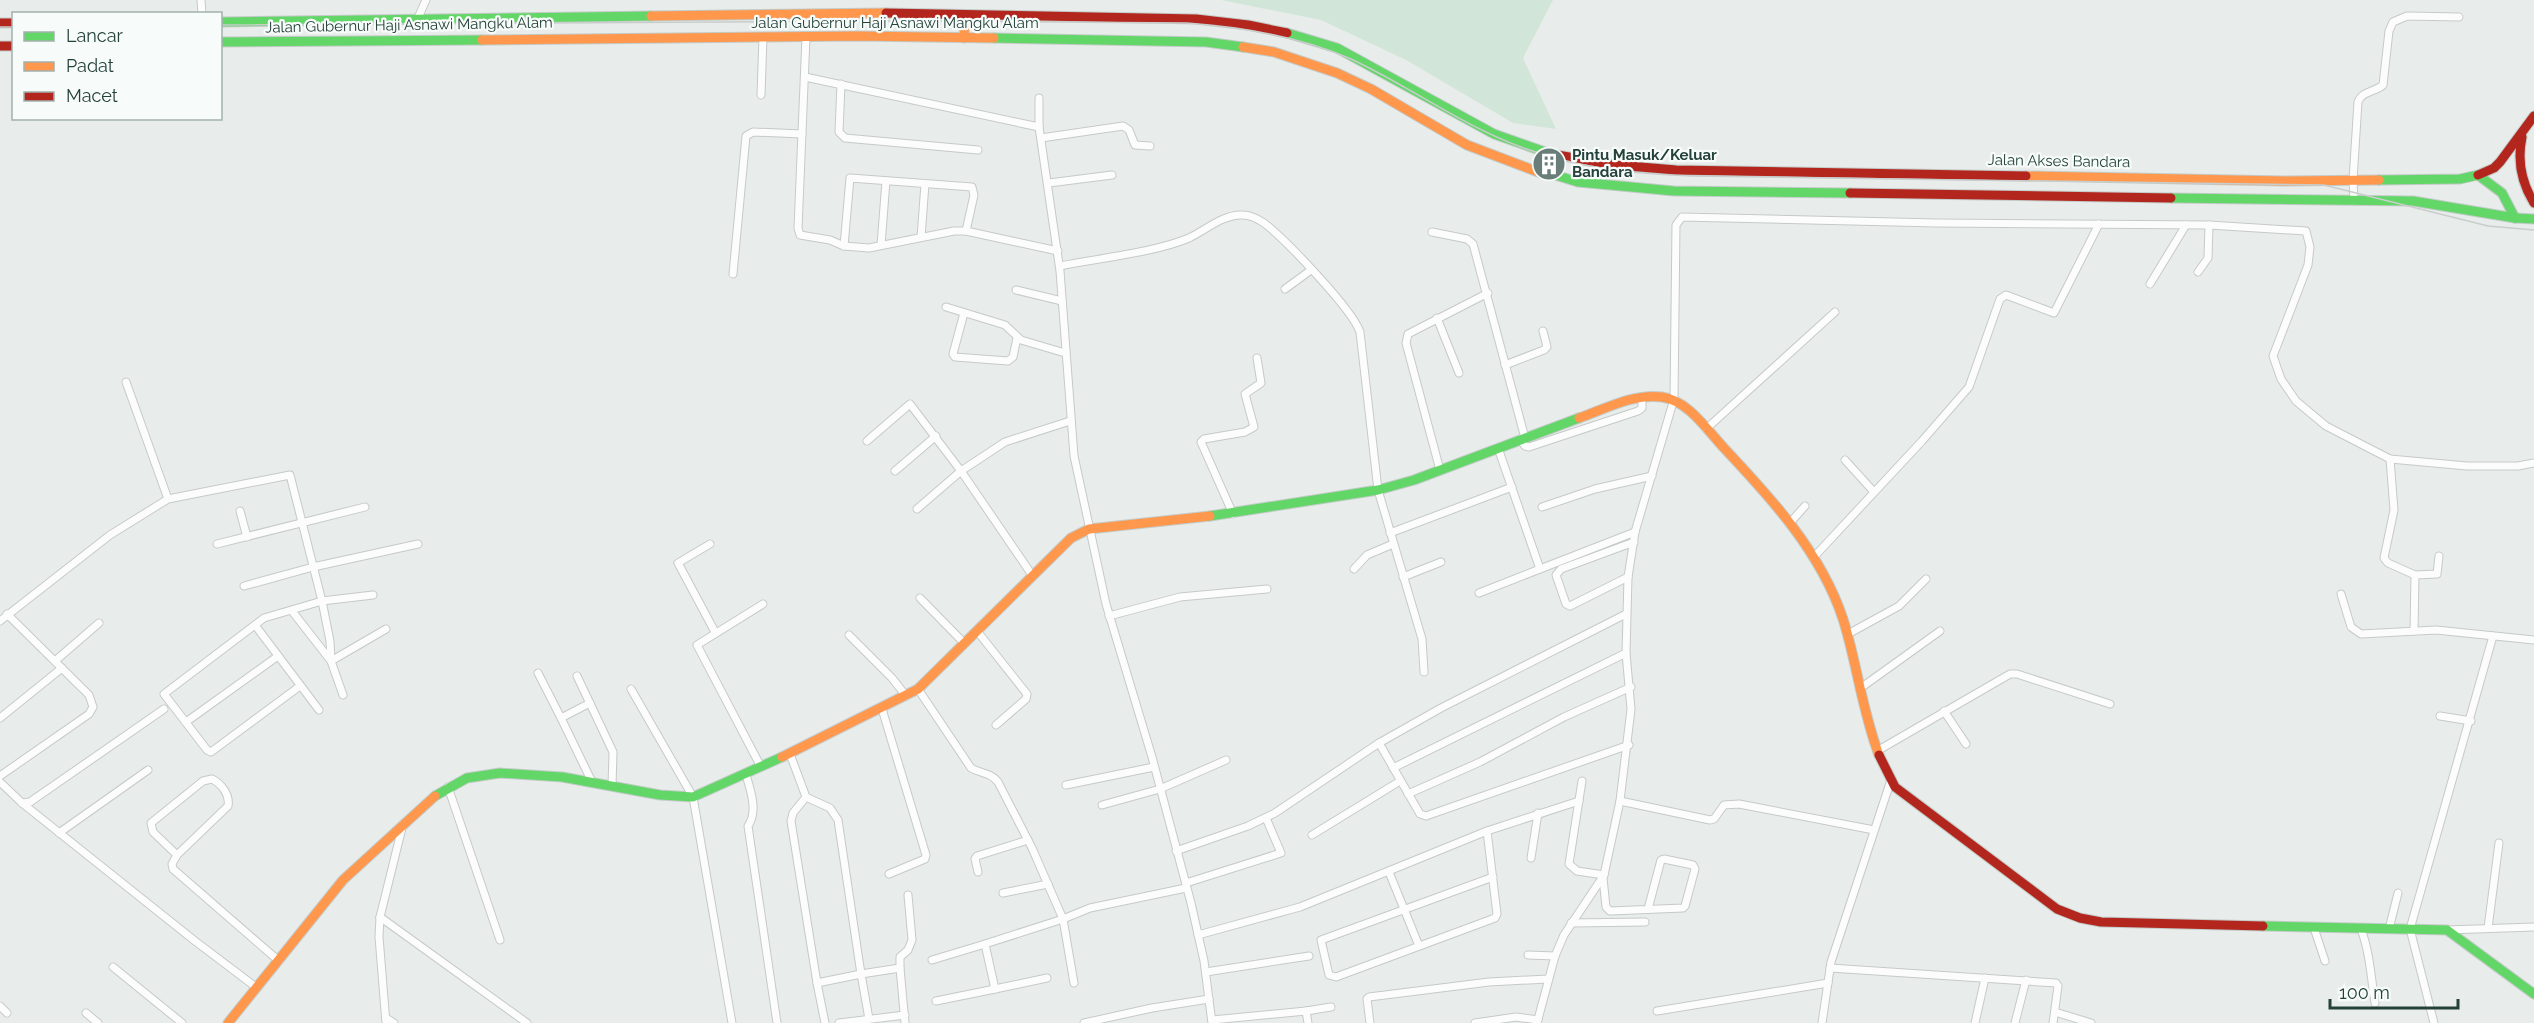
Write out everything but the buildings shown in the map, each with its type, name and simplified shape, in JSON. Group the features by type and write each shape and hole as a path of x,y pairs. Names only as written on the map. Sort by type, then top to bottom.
{"main road":[{"name":"Jalan Gubernur Haji Asnawi Mangku Alam","path":"222,22 876,14 1196,20 1248,25 1304,37 1337,48 1494,134 1552,154"},
{"path":"964,38 965,15"},
{"name":"Jalan Gubernur Haji Asnawi Mangku Alam","path":"222,42 806,37 1100,38 1206,42 1274,52 1309,62 1353,80 1455,138 1546,174 1578,182 1674,191 2354,201"},
{"name":"Jalan Akses Bandara","path":"1552,154 1585,162 1646,169 2353,180 2460,179 2494,168 2534,116"},
{"path":"2524,129 2519,152 2520,169 2524,186 2534,203"},
{"path":"2478,175 2502,193 2515,218"},
{"path":"2354,201 2413,201 2515,218 2534,219"},
{"path":"228,1023 344,880 403,824 439,792 448,787 478,775 500,772 562,777 660,795 693,797 790,754 918,689 1032,574 1071,538 1089,530 1233,514 1378,490 1440,470 1625,400 1652,395 1674,399 1686,406 1789,524 1813,558 1833,592 1848,634 1877,751 1896,788 2057,909 2080,918 2101,922 2446,930 2534,994"}],"street":[{"path":"417,20 426,0"},
{"path":"2354,201 2353,180 2358,102 2363,94 2379,89 2383,85 2389,31 2393,22 2407,16 2459,17"},
{"path":"761,95 763,37"},
{"path":"806,37 798,232 802,237 817,237 858,248 966,231 1058,251"},
{"path":"805,77 1039,127"},
{"path":"841,84 839,132 845,138 978,150"},
{"path":"1039,98 1039,127 1060,266 1074,456 1109,616 1154,767 1198,934 1206,972 1212,1021 1331,1007"},
{"path":"1041,138 1123,126 1129,130 1135,145 1150,146"},
{"path":"733,274 746,136 753,132 802,134"},
{"path":"1049,183 1112,175"},
{"path":"844,246 850,178 969,186 973,188 974,195 966,231"},
{"path":"881,245 886,181"},
{"path":"921,237 925,184"},
{"path":"1060,266 1168,245 1205,230 1226,217 1242,215 1257,219 1266,225 1311,270 1353,317 1360,332 1378,490 1422,639 1424,672"},
{"path":"1648,909 1661,860 1693,865 1695,869 1685,907 1613,912 1607,910 1604,876 1629,745 1631,687 1626,652 1628,577 1635,532 1674,399 1676,225 1677,220 1682,217 1937,224 2209,225 2306,231 2310,247 2308,265 2274,356 2281,379 2296,401 2326,426 2390,459 2467,466 2518,466 2534,463"},
{"path":"1813,558 1969,387 2000,299 2006,295 2054,313 2099,224"},
{"path":"2150,284 2186,225"},
{"path":"2198,272 2208,258 2209,225"},
{"path":"1432,232 1472,242 1488,293 1525,446 1529,447 1638,411 1642,408 1642,397"},
{"path":"1285,288 1311,270"},
{"path":"1016,290 1062,301"},
{"path":"1440,470 1406,343 1410,331 1488,293"},
{"path":"946,307 1005,325 1017,338 1065,353"},
{"path":"1706,429 1834,312"},
{"path":"964,314 953,354 955,357 1008,361 1013,357 1017,338"},
{"path":"1437,318 1459,372"},
{"path":"1505,365 1544,350 1547,347 1543,331"},
{"path":"1233,514 1201,442 1204,439 1245,432 1254,427 1245,394 1261,383 1257,358"},
{"path":"126,382 168,499"},
{"path":"867,441 910,404 936,436 1032,574"},
{"path":"917,509 961,471 1005,442 1070,421"},
{"path":"895,471 936,436"},
{"path":"1498,448 1540,569"},
{"path":"2390,459 2394,510 2385,558 2388,563 2415,575 2437,574 2439,556"},
{"path":"1845,460 1874,492"},
{"path":"0,621 110,535 168,499 290,475 322,601 330,641 331,661 343,695"},
{"path":"1542,507 1595,489 1652,476"},
{"path":"1390,533 1512,488"},
{"path":"1789,524 1805,506"},
{"path":"218,544 364,507"},
{"path":"240,512 247,537"},
{"path":"1479,593 1635,532"},
{"path":"1628,577 1570,606 1566,604 1556,575 1561,569 1634,542"},
{"path":"244,586 313,567 418,544"},
{"path":"671,568 710,544"},
{"path":"1354,569 1367,555 1394,544"},
{"path":"1403,577 1441,562"},
{"path":"678,563 716,632"},
{"path":"2414,631 2415,575"},
{"path":"1848,634 1899,606 1926,579"},
{"path":"1109,616 1180,597 1267,590"},
{"path":"2341,594 2351,627 2361,634 2436,630 2534,640"},
{"path":"300,686 211,752 207,750 164,694 264,618 322,601 373,595"},
{"path":"920,598 964,644"},
{"path":"761,767 697,645 764,604"},
{"path":"292,611 331,661"},
{"path":"0,776 92,711 89,695 7,614"},
{"path":"1176,851 1266,818 1379,743 1451,702 1626,614"},
{"path":"55,661 99,623"},
{"path":"255,625 319,710"},
{"path":"331,661 386,629"},
{"path":"977,631 1027,694 1026,699 996,725"},
{"path":"1862,687 1940,632"},
{"path":"849,635 892,678 906,696"},
{"path":"2434,1023 2410,929 2493,636"},
{"path":"1393,768 1626,652"},
{"path":"186,722 278,656"},
{"path":"0,718 62,668"},
{"path":"538,673 592,783"},
{"path":"1877,751 2010,674 2018,674 2110,704"},
{"path":"577,676 613,752 612,786"},
{"path":"1408,794 1480,762 1564,717 1631,687"},
{"path":"631,689 693,797 732,1023"},
{"path":"918,689 971,768 989,774 998,782 1028,840 1063,919 1074,983"},
{"path":"561,718 590,703"},
{"path":"22,803 30,802 164,709"},
{"path":"882,709 926,855 925,859 920,862 889,874"},
{"path":"1944,711 1966,744"},
{"path":"2440,716 2470,722"},
{"path":"1379,743 1420,814 1431,815 1629,745"},
{"path":"790,754 806,797 830,808 838,820 869,1019"},
{"path":"1102,805 1160,789 1226,760"},
{"path":"1066,785 1154,767"},
{"path":"59,833 148,770"},
{"path":"746,774 752,794 753,812 753,819 748,826 777,1023"},
{"path":"177,855 153,832 151,823 203,781 212,779 218,782 226,794 228,807 177,855 172,864 176,872 279,961"},
{"path":"1582,780 1569,864 1577,871 1604,876"},
{"path":"1822,1023 1830,968 1891,780"},
{"path":"1312,836 1400,781"},
{"path":"0,782 59,833 257,988"},
{"path":"448,787 500,940"},
{"path":"806,797 793,813 791,821 825,1023"},
{"path":"1198,934 1300,908 1487,831 1579,801"},
{"path":"1620,801 1710,820 1714,819 1724,805 1739,804 1874,830"},
{"path":"1531,858 1538,813"},
{"path":"932,960 1063,919 1090,908 1186,886 1281,853 1266,818"},
{"path":"394,1023 386,1021 379,945 380,918 403,824"},
{"path":"1487,831 1493,877 1497,914 1495,918 1336,977 1329,975 1321,940 1493,877"},
{"path":"978,872 975,859 977,856 1028,840"},
{"path":"2488,928 2499,843"},
{"path":"1389,872 1406,909 1419,946"},
{"path":"1474,1023 1516,1017 1537,1021 1555,956 1571,923 1604,876"},
{"path":"1003,893 1048,884"},
{"path":"2389,929 2398,893"},
{"path":"839,1023 869,1019 905,1019 900,957 908,950 912,940 908,895"},
{"path":"380,918 527,1023"},
{"path":"1571,923 1645,922"},
{"path":"2446,930 2534,927"},
{"path":"2314,928 2325,961"},
{"path":"2361,929 2369,955 2375,1003"},
{"path":"985,944 995,989"},
{"path":"1528,955 1555,956"},
{"path":"1206,972 1309,956"},
{"path":"114,967 182,1023"},
{"path":"817,983 900,968"},
{"path":"1830,968 2026,980 2057,984 2053,1023"},
{"path":"936,1001 1047,978"},
{"path":"1975,1023 1985,978"},
{"path":"1370,1023 1367,999 1369,997 1489,982 1548,979"},
{"path":"2015,1023 2026,980"},
{"path":"1657,1011 1828,983"},
{"path":"1084,1023 1152,1008 1209,999"},
{"path":"0,1006 7,1013"},
{"path":"1306,1011 1308,1023"},
{"path":"2055,1012 2091,1023"},
{"path":"86,1013 98,1023"}],"green space":[{"path":"1221,0 1553,0 1523,58 1556,129 1513,123 1406,60 1321,20"}],"tram line":[{"path":"222,25 892,21 1187,23 1271,34 1331,51 1351,59 1499,138 1562,160 1604,169 1691,176 2324,185 2488,226 2534,230"},
{"path":"0,27 12,27"}],"traffic: fast":[{"path":"222,22 651,16"},
{"path":"1287,33 1337,48 1494,134 1548,153"},
{"path":"994,38 1206,42 1243,47"},
{"path":"222,42 482,40"},
{"path":"1552,174 1578,182 1674,191 1850,193"},
{"path":"2379,180 2460,179 2478,175 2502,193 2515,218"},
{"path":"2171,198 2413,201 2515,218"},
{"path":"2515,218 2534,219"},
{"path":"1210,516 1378,490 1414,480 1579,418"},
{"path":"435,796 467,778 500,773 562,777 660,795 693,797 782,757"},
{"path":"2263,926 2447,930 2534,994"}],"traffic: slow":[{"path":"651,16 886,13"},
{"path":"964,38 965,15"},
{"path":"482,40 858,36 994,38"},
{"path":"1243,47 1274,52 1337,73 1371,89 1467,145 1541,173"},
{"path":"2026,176 2285,181 2379,180"},
{"path":"1579,418 1641,397 1662,397 1672,400 1697,417 1777,506 1808,549 1833,594 1848,636 1868,721 1879,755"},
{"path":"782,757 918,689 1071,538 1089,529 1210,516"},
{"path":"228,1023 343,880 435,796"}],"traffic: jam":[{"path":"886,13 1196,19 1248,25 1287,33"},
{"path":"0,23 12,23"},
{"path":"0,46 12,46"},
{"path":"2478,175 2494,168 2500,162 2534,116"},
{"path":"2522,137 2521,171 2534,203"},
{"path":"1557,155 1616,165 1676,170 2026,176"},
{"path":"1850,193 2171,198"},
{"path":"1879,755 1895,787 2057,909 2080,918 2101,922 2263,926"}],"place":[{"name":"Pintu Masuk/Keluar Bandara","path":"1549,164"}]}
